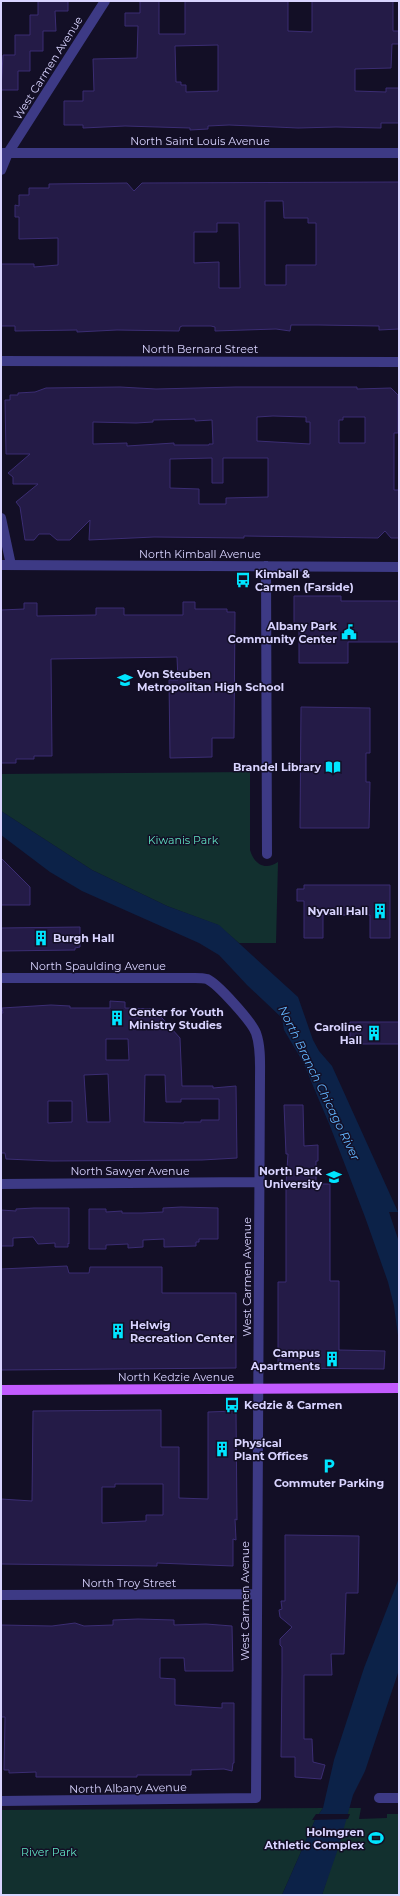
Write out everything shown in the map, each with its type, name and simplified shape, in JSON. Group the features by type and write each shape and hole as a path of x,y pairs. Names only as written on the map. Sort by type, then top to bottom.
{"main road":[{"name":"North Kedzie Avenue","path":"1,1390 399,1388"}],"street":[{"name":"West Carmen Avenue","path":"1,170 5,153 105,1"},
{"name":"North Saint Louis Avenue","path":"5,153 399,153"},
{"name":"North Bernard Street","path":"1,361 399,362"},
{"path":"1,518 6,566"},
{"name":"North Kimball Avenue","path":"6,566 399,566"},
{"path":"266,566 267,854"},
{"name":"North Spaulding Avenue","path":"1,978 196,978"},
{"name":"West Carmen Avenue","path":"196,978 206,979 214,984 248,1019 256,1033 259,1051 260,1182 256,1798"},
{"name":"North Sawyer Avenue","path":"1,1184 260,1182"},
{"name":"North Troy Street","path":"1,1595 257,1594"},
{"name":"North Albany Avenue","path":"1,1801 256,1798"},
{"path":"379,1798 399,1798"}],"green space":[{"name":"Kiwanis Park","path":"250,772 250,850 254,859 261,865 269,866 278,862 276,943 239,943 218,925 167,906 92,870 1,811 1,774"},
{"name":"River Park","path":"323,1808 315,1820 282,1895 1,1895 1,1810"},
{"name":"Holmgren Athletic Complex","path":"349,1808 361,1808 359,1819 387,1818 387,1814 399,1814 399,1895 322,1895"}],"water":[{"name":"North Branch Chicago River","path":"1,811 92,870 167,906 219,925 298,997 313,1040 319,1051 332,1066 398,1212 389,1212 399,1242 399,1343 394,1306 388,1282 365,1217 330,1126 303,1062 284,1030 282,1018 247,985 219,955 199,943 82,891 50,872 1,835"},
{"path":"399,1578 399,1670 365,1771 353,1795 339,1846 322,1895 282,1895 315,1820 323,1808 334,1760 364,1668"}],"pier":[{"path":"316,1814 350,1814 348,1819 312,1820"}],"building":[{"path":"38,1 68,1 68,11 55,11 56,31 43,31 43,51 30,51 30,71 18,71 18,90 1,90 3,55 15,55 15,35 30,35 30,15 38,15"},
{"path":"140,1 159,1 159,34 185,34 185,1 288,1 288,31 312,32 312,1 393,1 393,31 399,31 399,44 392,44 391,68 355,69 355,91 386,92 386,88 399,88 399,123 381,123 381,128 298,128 229,125 208,126 208,129 190,130 190,128 125,126 83,128 83,125 64,125 64,101 83,101 83,91 94,91 93,59 137,58 138,26 125,26 125,13 140,13","holes":["218,45 218,91 186,92 186,85 181,85 181,82 176,82 175,46"]},
{"path":"399,182 399,329 379,330 379,326 291,325 290,331 276,329 215,331 215,327 211,326 182,326 180,327 179,331 117,330 77,332 77,330 15,331 15,326 1,326 1,264 34,264 34,267 58,265 58,238 19,239 19,217 15,217 15,205 19,206 19,195 29,195 29,188 49,188 49,184 127,183 134,191 142,183","holes":["265,201 283,201 284,218 308,218 308,223 316,223 316,265 286,265 286,285 265,285","217,223 239,223 240,288 219,288 219,262 194,263 194,232 217,232"]},
{"path":"46,388 391,388 398,395 398,433 394,433 394,490 399,490 399,538 391,538 385,531 378,538 244,536 244,538 154,537 89,540 90,520 70,540 57,540 50,534 39,534 34,540 25,540 20,507 16,502 38,484 13,484 13,477 8,473 30,454 6,454 5,400 10,400 10,395 35,392","holes":["257,417 306,417 306,422 310,422 310,444 257,441","343,417 365,417 365,443 339,443 339,420 343,420","153,420 212,420 213,444 174,445 174,443 127,446 127,443 93,444 93,422 136,423 153,422","212,458 212,483 223,483 223,458 268,458 268,497 226,498 226,504 199,504 199,489 170,488 170,459"]},
{"name":"Albany Park Community Center","path":"294,596 341,596 341,601 399,601 399,642 348,642 348,663 299,663 299,625 294,625"},
{"name":"Von Steuben Metropolitan High School","path":"183,602 195,602 195,609 227,609 227,612 235,612 234,738 212,738 212,757 170,758 169,680 178,680 177,657 51,659 52,756 34,756 34,759 16,759 16,763 1,763 1,610 24,609 24,603 37,603 37,616 96,615 96,608 124,608 124,615 183,615"},
{"name":"Brandel Library","path":"301,707 370,708 370,753 366,753 366,782 370,782 369,828 300,828"},
{"path":"1,858 30,887 30,905 1,905"},
{"name":"Nyvall Hall","path":"304,885 390,885 390,938 370,938 370,915 323,915 323,938 304,938 304,901 297,901 297,889 304,889"},
{"name":"Burgh Hall","path":"80,927 80,947 75,948 75,950 1,951 1,928"},
{"path":"110,1001 125,1002 125,1008 154,1009 180,1038 182,1086 213,1086 213,1088 236,1086 237,1158 202,1160 52,1161 6,1159 5,1153 1,1153 2,1008 51,1005 70,1006 70,1008 110,1008","holes":["106,1039 128,1039 129,1060 106,1060","108,1074 110,1122 87,1122 84,1075","145,1075 165,1075 166,1102 181,1102 181,1099 219,1099 219,1120 201,1120 201,1122 184,1123 144,1122","48,1101 72,1101 72,1122 48,1123"]},
{"name":"Caroline Hall","path":"350,1022 399,1022 399,1044 350,1044"},
{"path":"284,1105 303,1105 304,1146 318,1145 316,1184 330,1184 330,1281 339,1281 339,1350 385,1351 384,1369 278,1368 278,1282 286,1282 286,1184 288,1154 286,1154"},
{"path":"69,1208 68,1247 55,1247 55,1243 38,1244 33,1237 13,1238 13,1246 1,1246 1,1210 16,1211 16,1209"},
{"path":"163,1208 218,1208 218,1239 199,1239 199,1242 196,1242 196,1246 164,1247 164,1239 143,1240 143,1247 128,1248 128,1244 106,1245 106,1249 89,1249 89,1209 106,1209 106,1212 122,1211 122,1213 142,1213 163,1212"},
{"name":"Helwig Recreation Center","path":"67,1266 69,1273 89,1273 90,1267 162,1267 162,1293 236,1293 236,1368 1,1370 1,1269"},
{"path":"161,1410 161,1447 179,1447 179,1498 208,1499 208,1412 236,1411 237,1520 235,1519 236,1540 233,1539 233,1566 157,1563 157,1566 1,1564 1,1499 32,1501 33,1411","holes":["115,1484 163,1484 163,1515 146,1515 146,1521 102,1523 102,1487 115,1487"]},
{"path":"285,1535 359,1536 358,1593 346,1593 344,1654 331,1654 332,1675 304,1675 304,1739 312,1739 313,1762 325,1765 321,1779 295,1777 295,1757 281,1757 282,1647 280,1645 280,1639 292,1627 280,1617 279,1610 282,1609 281,1601 285,1601"},
{"path":"113,1620 174,1620 174,1625 206,1624 232,1626 233,1671 185,1671 184,1658 160,1658 160,1678 175,1679 175,1705 222,1708 222,1703 234,1703 234,1763 232,1771 224,1769 191,1770 191,1775 137,1775 137,1777 36,1777 36,1772 9,1773 9,1770 4,1770 5,1717 1,1717 1,1625 52,1626 75,1623 84,1626 113,1625"}],"place":[{"name":"Kimball & Carmen (Farside)","path":"243,580"},
{"name":"Albany Park Community Center","path":"349,632"},
{"name":"Von Steuben Metropolitan High School","path":"125,680"},
{"name":"Brandel Library","path":"333,767"},
{"name":"Nyvall Hall","path":"380,911"},
{"name":"Burgh Hall","path":"41,938"},
{"name":"Center for Youth Ministry Studies","path":"117,1018"},
{"name":"Caroline Hall","path":"374,1033"},
{"name":"North Park University","path":"334,1177"},
{"name":"Helwig Recreation Center","path":"118,1331"},
{"name":"Campus Apartments","path":"332,1359"},
{"name":"Kedzie & Carmen","path":"232,1405"},
{"name":"Physical Plant Offices","path":"222,1449"},
{"name":"Commuter Parking","path":"329,1466"},
{"name":"Holmgren Athletic Complex","path":"376,1838"}]}
